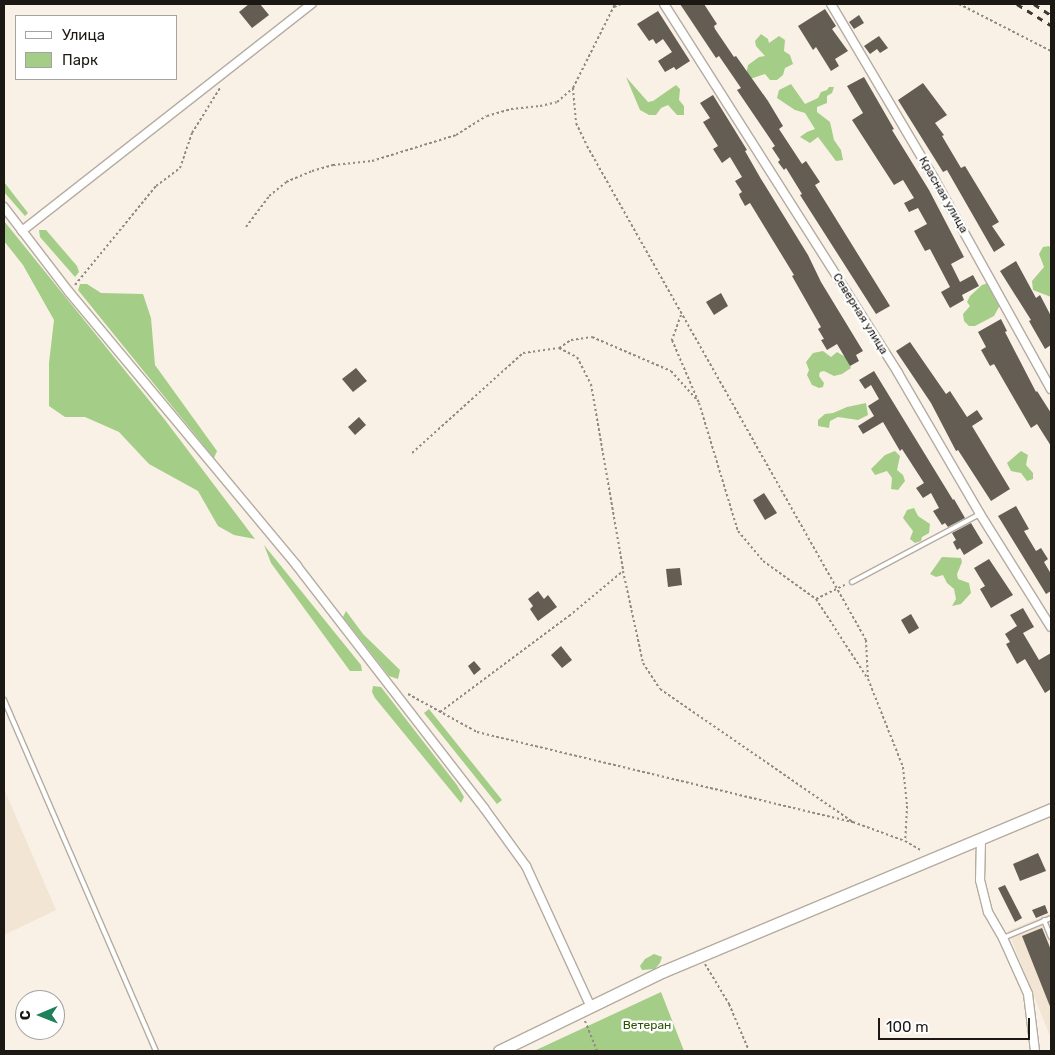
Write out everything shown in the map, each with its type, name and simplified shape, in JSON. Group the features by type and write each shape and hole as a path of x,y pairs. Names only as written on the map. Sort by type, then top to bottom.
{"street":[{"path":"22,231 312,4"},
{"name":"Северная улица","path":"664,4 898,373 980,514 1051,627"},
{"name":"Красная улица","path":"831,4 935,180 1051,390"},
{"path":"4,207 69,292 297,566 484,808 526,866 586,1009"},
{"path":"499,1051 700,956 981,840 1051,809"},
{"path":"981,840 980,880 988,912 1003,938 1028,994 1035,1050"}],"lane":[{"path":"852,582 980,514"},
{"path":"4,700 156,1051"},
{"path":"1003,938 1051,918"},
{"path":"1044,920 1051,937"}],"path":[{"path":"246,227 269,196 286,182 312,171 333,165 372,161 456,135 487,116 511,109 556,102 573,88 615,5 621,4"},
{"path":"960,4 1051,51"},
{"path":"69,292 156,186 180,168 192,133 221,86"},
{"path":"573,88 576,123 587,146 866,640 868,679"},
{"path":"682,314 672,340 699,403 738,531 763,561 816,599 868,679 903,768 907,806 905,841"},
{"path":"412,453 524,353 559,348 571,340 592,337 671,371 699,403"},
{"path":"559,348 577,357 591,384 623,571 643,663 660,689 854,822"},
{"path":"440,712 569,616 623,571"},
{"path":"816,599 835,588 852,582"},
{"path":"400,690 477,732 854,822 905,841 935,858"},
{"path":"700,956 729,1004 749,1051"},
{"path":"586,1009 597,1051"}],"shaded area":[{"path":"4,789 56,910 4,935"},
{"path":"1051,913 1051,1035 1050,1036 1008,931"}],"green space":[{"path":"761,34 768,39 769,43 779,36 785,40 784,51 790,55 793,64 785,68 783,75 777,80 770,80 765,74 750,79 746,75 748,65 759,57 765,56 756,46 755,41"},
{"path":"626,77 648,102 653,101 676,85 680,89 679,100 684,106 684,115 677,115 668,105 661,108 656,115 649,115 640,110"},
{"path":"791,84 805,104 818,98 821,92 829,87 834,87 832,93 827,96 827,103 817,107 817,112 830,122 834,140 841,150 843,160 836,161 818,137 810,143 800,137 815,129 805,113 795,110 777,98 779,90"},
{"path":"4,182 28,213 25,216 4,192"},
{"path":"4,221 165,420 255,539 234,535 218,526 198,491 149,464 119,432 85,417 65,417 49,406 49,363 54,320 23,265 4,241"},
{"path":"39,230 46,230 77,266 79,272 75,277 40,237"},
{"path":"1049,246 1051,249 1051,297 1033,290 1032,281 1044,267 1039,254 1043,247"},
{"path":"988,283 1000,305 994,316 975,326 969,326 964,321 963,314 970,306 967,302 970,296 982,285"},
{"path":"80,284 87,284 101,293 143,294 151,318 155,365 217,451 214,458 78,290"},
{"path":"823,351 831,357 837,352 847,358 851,368 842,374 834,376 824,371 820,372 819,376 824,383 823,387 819,388 812,385 807,375 809,370 806,362 813,353"},
{"path":"866,403 868,415 858,420 838,417 830,421 829,428 818,426 818,420 825,414"},
{"path":"895,451 900,456 897,470 903,475 905,481 898,490 891,489 892,478 887,471 875,475 871,469 885,455"},
{"path":"1021,451 1028,455 1026,465 1033,473 1033,479 1027,481 1021,473 1011,471 1007,463"},
{"path":"914,508 918,516 930,524 929,533 922,537 921,541 915,543 910,539 913,531 903,518 907,510"},
{"path":"264,545 361,665 362,671 350,671 271,563"},
{"path":"942,557 961,558 962,562 957,574 958,579 969,583 971,593 961,604 952,606 956,599 954,589 947,583 943,575 936,577 930,574"},
{"path":"346,611 363,634 400,670 398,679 389,676 343,617"},
{"path":"373,686 381,687 457,785 464,797 461,803 375,698 372,692"},
{"path":"429,709 502,800 497,804 424,713"},
{"path":"654,954 662,957 660,963 655,969 642,970 640,966 645,959"},
{"name":"Ветеран","path":"661,992 684,1051 534,1051"}],"building":[{"path":"249,4 260,4 269,15 252,28 239,12"},
{"path":"680,4 704,4 717,24 714,26 715,29 768,101 783,126 779,129 802,164 806,161 820,182 815,185 890,306 876,314 800,195 802,194 786,168 784,170 778,162 780,160 772,148 775,146 737,90 741,88 719,56 716,58"},
{"path":"825,9 836,26 832,29 848,51 835,59 839,66 831,71 816,47 813,50 798,26"},
{"path":"658,11 690,61 676,70 674,67 665,72 658,61 672,52 663,39 656,44 653,39 649,41 637,24"},
{"path":"859,15 864,23 854,29 849,22"},
{"path":"879,36 888,48 880,53 877,49 870,54 864,46"},
{"path":"864,77 894,129 892,130 929,190 964,257 951,264 960,282 973,275 979,286 962,295 964,300 950,308 941,292 950,287 930,249 925,251 914,231 927,224 918,208 909,212 904,203 914,198 903,180 894,185 852,120 863,113 847,86"},
{"path":"923,83 947,115 935,123 944,135 942,136 961,168 965,166 999,222 992,226 1005,245 994,252 947,170 943,172 898,100"},
{"path":"713,95 747,150 745,151 761,179 808,255 821,282 863,351 856,355 859,361 850,366 837,344 827,350 821,340 824,339 818,329 821,327 792,276 794,275 750,203 745,206 740,197 739,194 742,192 735,181 742,177 730,157 722,163 713,149 718,146 703,122 710,118 700,103"},
{"path":"1016,261 1036,298 1040,295 1051,316 1051,345 1045,349 1029,321 1031,320 1000,271"},
{"path":"721,293 728,306 714,315 706,302"},
{"path":"1001,319 1007,331 1005,332 1036,392 1051,413 1051,446 1037,424 1031,428 994,364 990,366 981,350 986,347 978,332"},
{"path":"910,342 946,394 950,391 967,417 977,410 983,419 972,426 1010,489 991,501 958,450 956,451 931,403 896,351"},
{"path":"356,368 367,381 353,392 342,379"},
{"path":"874,371 965,518 948,527 945,523 942,525 933,511 939,508 931,493 923,498 916,488 924,483 902,449 900,451 883,422 863,434 858,426 874,416 868,406 879,399 871,385 865,389 859,380"},
{"path":"359,417 366,425 355,435 348,427"},
{"path":"764,493 777,513 765,520 753,500"},
{"path":"1016,506 1029,529 1024,531 1036,551 1041,548 1048,559 1044,562 1051,574 1051,591 1046,594 998,516"},
{"path":"971,523 983,543 964,555 960,548 957,550 953,542 956,540 952,533"},
{"path":"989,559 1013,595 991,608 980,589 985,586 974,568"},
{"path":"680,568 682,585 668,587 666,569"},
{"path":"538,591 544,599 548,595 557,607 538,621 530,609 533,606 528,599"},
{"path":"1023,608 1034,627 1023,633 1039,660 1051,653 1051,689 1045,693 1025,659 1017,664 1006,644 1010,642 1005,634 1017,626 1010,615"},
{"path":"911,614 919,628 909,634 901,620"},
{"path":"561,646 572,660 562,668 551,655"},
{"path":"474,661 481,669 474,675 468,666"},
{"path":"1038,853 1046,871 1020,881 1013,864"},
{"path":"1005,885 1022,918 1015,922 998,888"},
{"path":"1045,905 1048,913 1036,918 1032,910"},
{"path":"1042,928 1051,950 1051,1009 1022,936"}],"railway":[{"path":"1017,4 1051,25"},
{"path":"1034,4 1051,15"}]}
